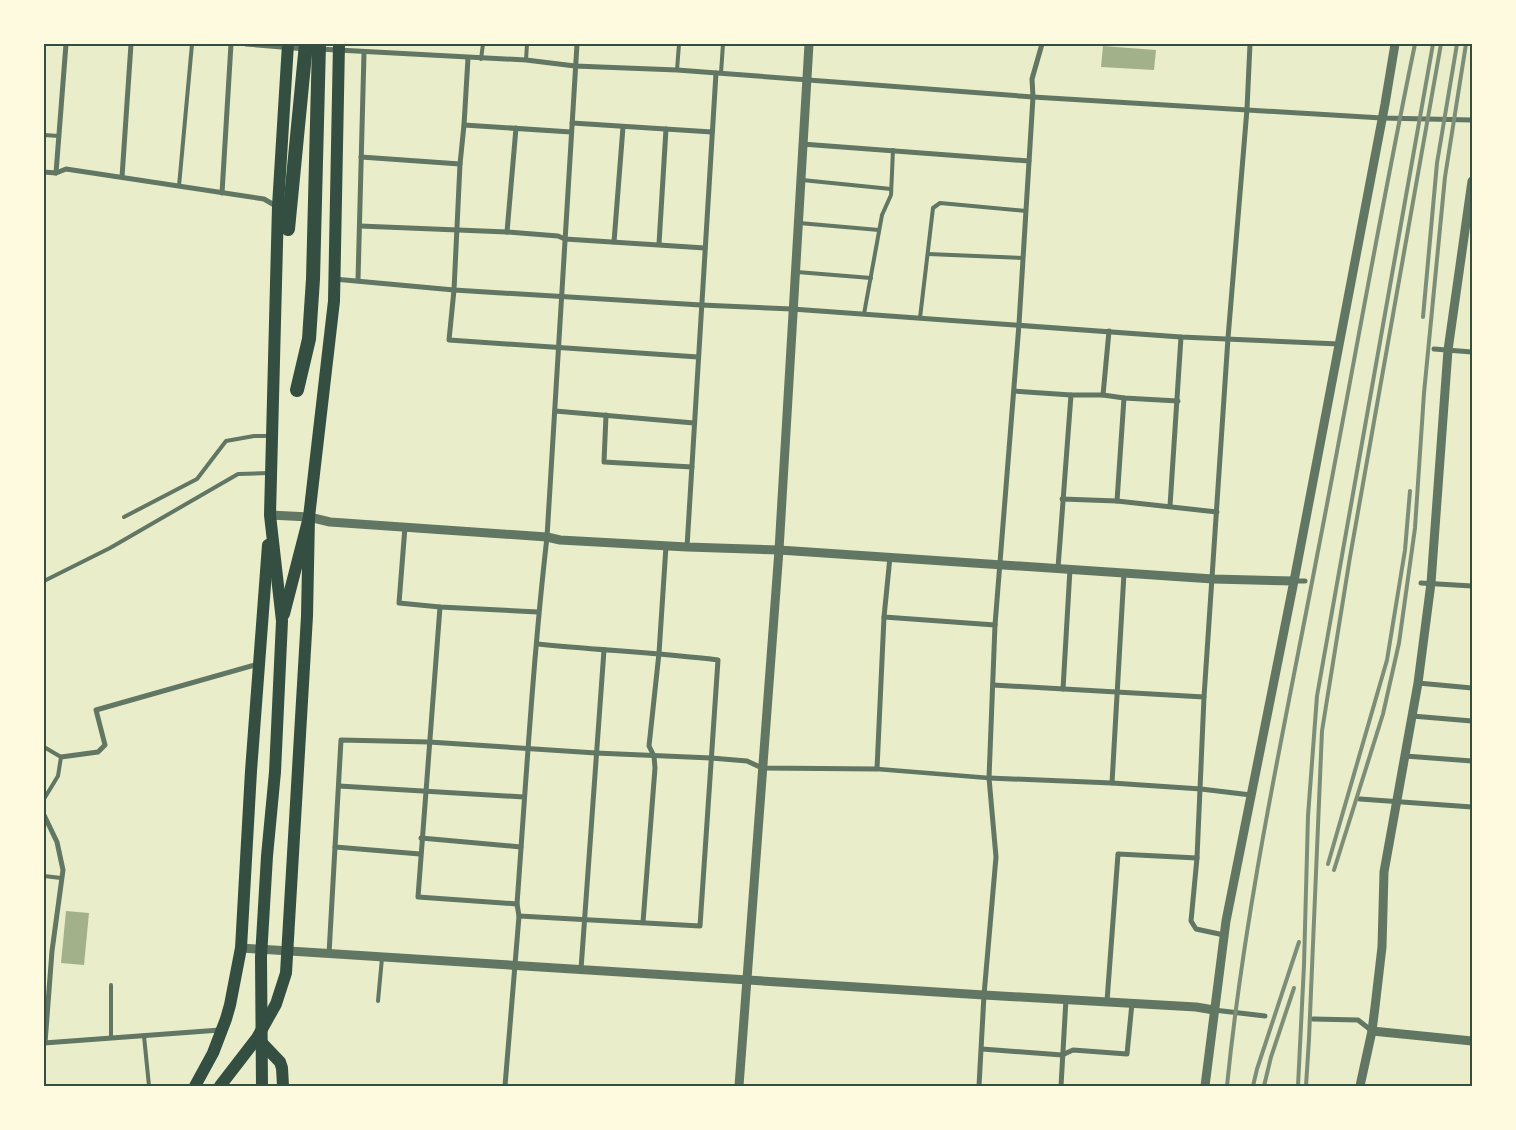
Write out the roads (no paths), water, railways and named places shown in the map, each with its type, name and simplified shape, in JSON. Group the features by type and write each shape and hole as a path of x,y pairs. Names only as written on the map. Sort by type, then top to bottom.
{"highway":[{"path":"288,229 312,46"},
{"path":"297,390 309,339 313,279 312,46"}],"main road":[{"path":"195,1086 214,1051 222,1030 230,1004 241,948 258,663 270,515 278,206 288,46"},
{"path":"203,1072 220,1086 257,1038 276,1004 286,973 306,626 309,518 334,301 339,47"},
{"path":"262,1086 261,957 267,856 275,772 282,621 270,515"},
{"path":"282,621 309,518"},
{"path":"257,1038 280,1062 283,1086"}],"street":[{"path":"56,173 66,44"},
{"path":"122,177 131,44"},
{"path":"222,193 231,44"},
{"path":"246,44 339,47 364,52 526,60 576,66 677,70 1033,97 1382,118 1472,120"},
{"path":"505,1086 518,916 517,904 524,797 538,644 538,612 548,537 577,44"},
{"path":"739,1086 779,550 809,44"},
{"path":"979,1086 984,995 996,857 989,778 995,625 1019,324 1033,97 1032,79 1042,44"},
{"path":"1224,935 1196,930 1191,921 1197,858 1204,697 1228,338 1247,109 1250,44"},
{"path":"1205,1086 1224,935 1294,581 1382,118 1394,44"},
{"path":"358,280 364,52"},
{"path":"468,58 456,230 454,290 449,340 559,346 698,357"},
{"path":"687,547 712,132 718,73"},
{"path":"572,123 712,132"},
{"path":"464,125 571,132"},
{"path":"614,242 623,127"},
{"path":"507,232 516,128"},
{"path":"659,244 666,129"},
{"path":"802,144 1029,161"},
{"path":"362,157 460,164"},
{"path":"44,172 56,173 66,169 122,177 264,199 278,206"},
{"path":"1360,1086 1372,1031 1382,947 1384,872 1418,684 1431,583 1448,350 1472,181"},
{"path":"360,226 507,232 558,236 565,239 705,248"},
{"path":"334,279 454,290 792,309 1181,337 1339,344"},
{"path":"1103,395 1109,331"},
{"path":"1170,506 1181,337"},
{"path":"1434,349 1472,352"},
{"path":"1014,390 1178,401"},
{"path":"1058,568 1071,395"},
{"path":"1117,501 1124,398"},
{"path":"555,411 694,423"},
{"path":"606,415 604,462 692,467"},
{"path":"1062,499 1117,501 1217,512"},
{"path":"270,515 309,518 330,522 548,537 560,540 779,550 1213,579 1306,581"},
{"path":"405,527 399,603 538,612"},
{"path":"643,922 655,768 654,756 649,746 659,653 666,546"},
{"path":"877,769 884,617 890,557"},
{"path":"1062,689 1070,569"},
{"path":"1112,783 1124,573"},
{"path":"1421,583 1472,586"},
{"path":"440,607 418,897 517,904"},
{"path":"884,617 995,625"},
{"path":"518,916 700,926 718,660 659,653 538,644"},
{"path":"581,969 604,650"},
{"path":"61,757 98,752 105,745 96,710 258,663"},
{"path":"1418,684 1472,688"},
{"path":"993,686 1204,697"},
{"path":"1412,716 1472,721"},
{"path":"328,954 341,740 429,742 596,753 711,758 747,761 762,768 877,769 989,778 1201,789 1251,795"},
{"path":"1404,756 1472,761"},
{"path":"339,786 524,797"},
{"path":"1360,799 1472,807"},
{"path":"44,815 57,842 63,870 52,951 44,1043 222,1030"},
{"path":"421,838 521,847"},
{"path":"335,847 420,854"},
{"path":"1107,1001 1118,854 1197,858"},
{"path":"241,948 984,995 1107,1001 1196,1007 1265,1016"},
{"path":"1061,1086 1066,999"},
{"path":"982,1048 1062,1055 1073,1050 1128,1054 1132,1003"},
{"path":"1312,1019 1358,1020 1372,1031 1472,1041"}],"lane":[{"path":"179,186 192,44"},
{"path":"481,59 483,44"},
{"path":"526,60 527,44"},
{"path":"677,70 679,44"},
{"path":"718,73 723,44"},
{"path":"44,135 59,136"},
{"path":"864,314 882,215 891,195 893,150"},
{"path":"800,180 891,189"},
{"path":"920,318 933,208 940,203 1026,211"},
{"path":"797,223 879,230"},
{"path":"928,254 1023,258"},
{"path":"794,272 871,278"},
{"path":"124,517 197,479 226,440 254,436 272,436"},
{"path":"44,581 110,548 238,474 271,473"},
{"path":"44,747 61,757 58,776 44,799"},
{"path":"44,876 61,878"},
{"path":"378,1001 382,958"},
{"path":"111,985 111,1038"},
{"path":"144,1036 149,1086"}],"railway":[{"path":"1227,1086 1244,952 1266,818 1415,44"},
{"path":"1298,1086 1304,965 1308,816 1317,696 1433,44"},
{"path":"1306,1086 1322,731 1350,557 1441,44"},
{"path":"1423,317 1437,163 1457,44"},
{"path":"1334,870 1383,714 1399,643 1415,528 1424,393 1445,177 1466,44"},
{"path":"1328,864 1387,660 1405,550 1410,491"},
{"path":"1253,1086 1299,942"},
{"path":"1264,1086 1271,1057 1294,988"}]}
